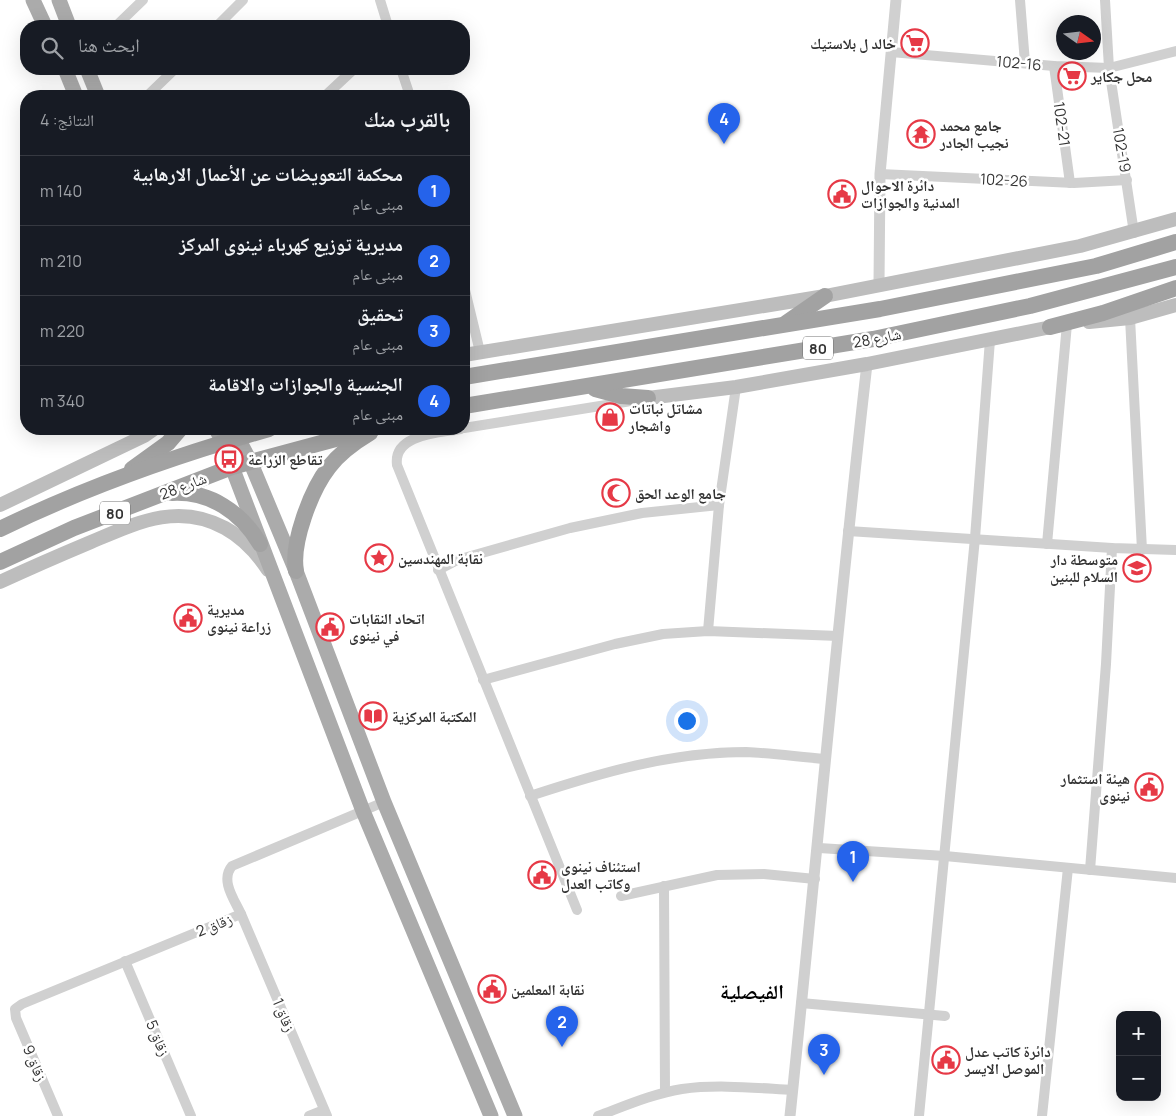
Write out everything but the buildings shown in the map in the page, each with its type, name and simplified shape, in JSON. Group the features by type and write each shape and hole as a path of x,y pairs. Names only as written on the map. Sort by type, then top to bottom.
{"highway":[{"name":"شارع 28","path":"470,376 775,328 1087,268 1168,245"},
{"name":"شارع 28","path":"470,405 873,339 1030,306 1172,268"},
{"path":"1050,327 1176,288"},
{"path":"775,328 792,320 825,296"},
{"path":"583,388 621,396 648,398"},
{"path":"110,482 168,443 175,435"},
{"name":"شارع 28","path":"0,529 225,435"},
{"path":"227,435 232,468"},
{"name":"شارع 28","path":"0,562 74,528 250,461 350,435"},
{"path":"296,571 294,553 298,533 323,475 343,453 370,435"},
{"path":"162,495 183,493 204,497 224,505 246,524 260,544"}],"main road":[{"path":"33,0 42,20"},
{"path":"59,0 67,20"},
{"path":"67,75 74,90"},
{"path":"89,75 96,90"},
{"path":"470,354 825,296 1080,246 1134,233 1176,220"},
{"path":"648,398 736,387 867,364 1067,324 1130,318 1176,305"},
{"path":"0,505 145,435"},
{"path":"228,435 250,461 296,571 384,802 516,1116"},
{"path":"232,468 363,811 490,1116"},
{"path":"0,582 142,522 165,516 190,515 214,522 238,536 258,556 276,584"}],"street":[{"path":"122,20 144,0"},
{"path":"223,20 243,0"},
{"path":"380,0 386,20"},
{"path":"879,284 880,174 896,0"},
{"path":"1020,0 1026,63"},
{"name":"102-19","path":"1105,0 1108,68 1134,233"},
{"name":"102-16","path":"891,52 1054,66 1108,68 1176,52"},
{"name":"102-21","path":"1054,66 1070,183"},
{"path":"153,90 169,75"},
{"path":"331,90 348,75"},
{"path":"403,75 408,90"},
{"name":"102-26","path":"880,174 1070,183 1127,180"},
{"path":"470,311 480,352"},
{"path":"1130,318 1142,550"},
{"path":"1047,544 1067,324"},
{"path":"919,1116 975,538 990,340"},
{"path":"790,1116 848,531 867,364"},
{"path":"708,631 719,505 736,387"},
{"path":"470,427 648,398"},
{"path":"433,435 409,441 402,445 396,457 403,485 577,910"},
{"path":"438,570 457,560 570,528 642,513 719,505"},
{"path":"848,531 1142,550 1176,550"},
{"path":"1090,870 1106,664 1112,548"},
{"path":"483,680 615,644 663,634 708,631 838,636"},
{"path":"530,796 622,768 692,755 746,752 825,759"},
{"name":"زقاق 2","path":"16,1010 22,1004 241,914 226,881 226,872 232,866 384,802"},
{"path":"818,848 945,856 1176,879"},
{"path":"1042,1116 1068,868"},
{"path":"620,896 717,875 764,874 815,879"},
{"path":"664,886 665,1092"},
{"name":"زقاق 1","path":"241,914 325,1113"},
{"name":"زقاق 5","path":"125,961 191,1116"},
{"path":"801,1003 945,1016"},
{"name":"زقاق 9","path":"16,1010 16,1018 58,1116"},
{"path":"598,1116 665,1092 709,1087 793,1090"},
{"path":"309,1116 325,1113"}],"place":[{"name":"خالد ل بلاستيك","path":"915,43"},
{"name":"محل جكاير","path":"1072,76"},
{"name":"جامع محمد نجيب الجادر","path":"921,134"},
{"name":"الجنسية والجوازات والاقامة","path":"724,144"},
{"name":"دائرة الاحوال المدنية والجوازات","path":"842,194"},
{"name":"مشاتل نباتات واشجار","path":"610,417"},
{"name":"تقاطع الزراعة","path":"229,459"},
{"name":"جامع الوعد الحق","path":"616,493"},
{"name":"نقابة المهندسين","path":"379,558"},
{"name":"متوسطة دار السلام للبنين","path":"1137,568"},
{"name":"مديرية زراعة نينوى","path":"188,618"},
{"name":"اتحاد النقابات في نينوى","path":"330,627"},
{"name":"المكتبة المركزية","path":"373,716"},
{"name":"هيئة استثمار نينوى","path":"1149,787"},
{"name":"استئناف نينوى وكاتب العدل","path":"542,875"},
{"name":"محكمة التعويضات عن الأعمال الارهابية","path":"853,882"},
{"name":"نقابة المعلمين","path":"492,989"},
{"name":"مديرية توزيع كهرباء نينوى المركز","path":"562,1047"},
{"name":"دائرة كاتب عدل الموصل الايسر","path":"946,1060"},
{"name":"تحقيق","path":"824,1075"}],"district":[{"name":"الفيصلية","path":"752,991"}]}
